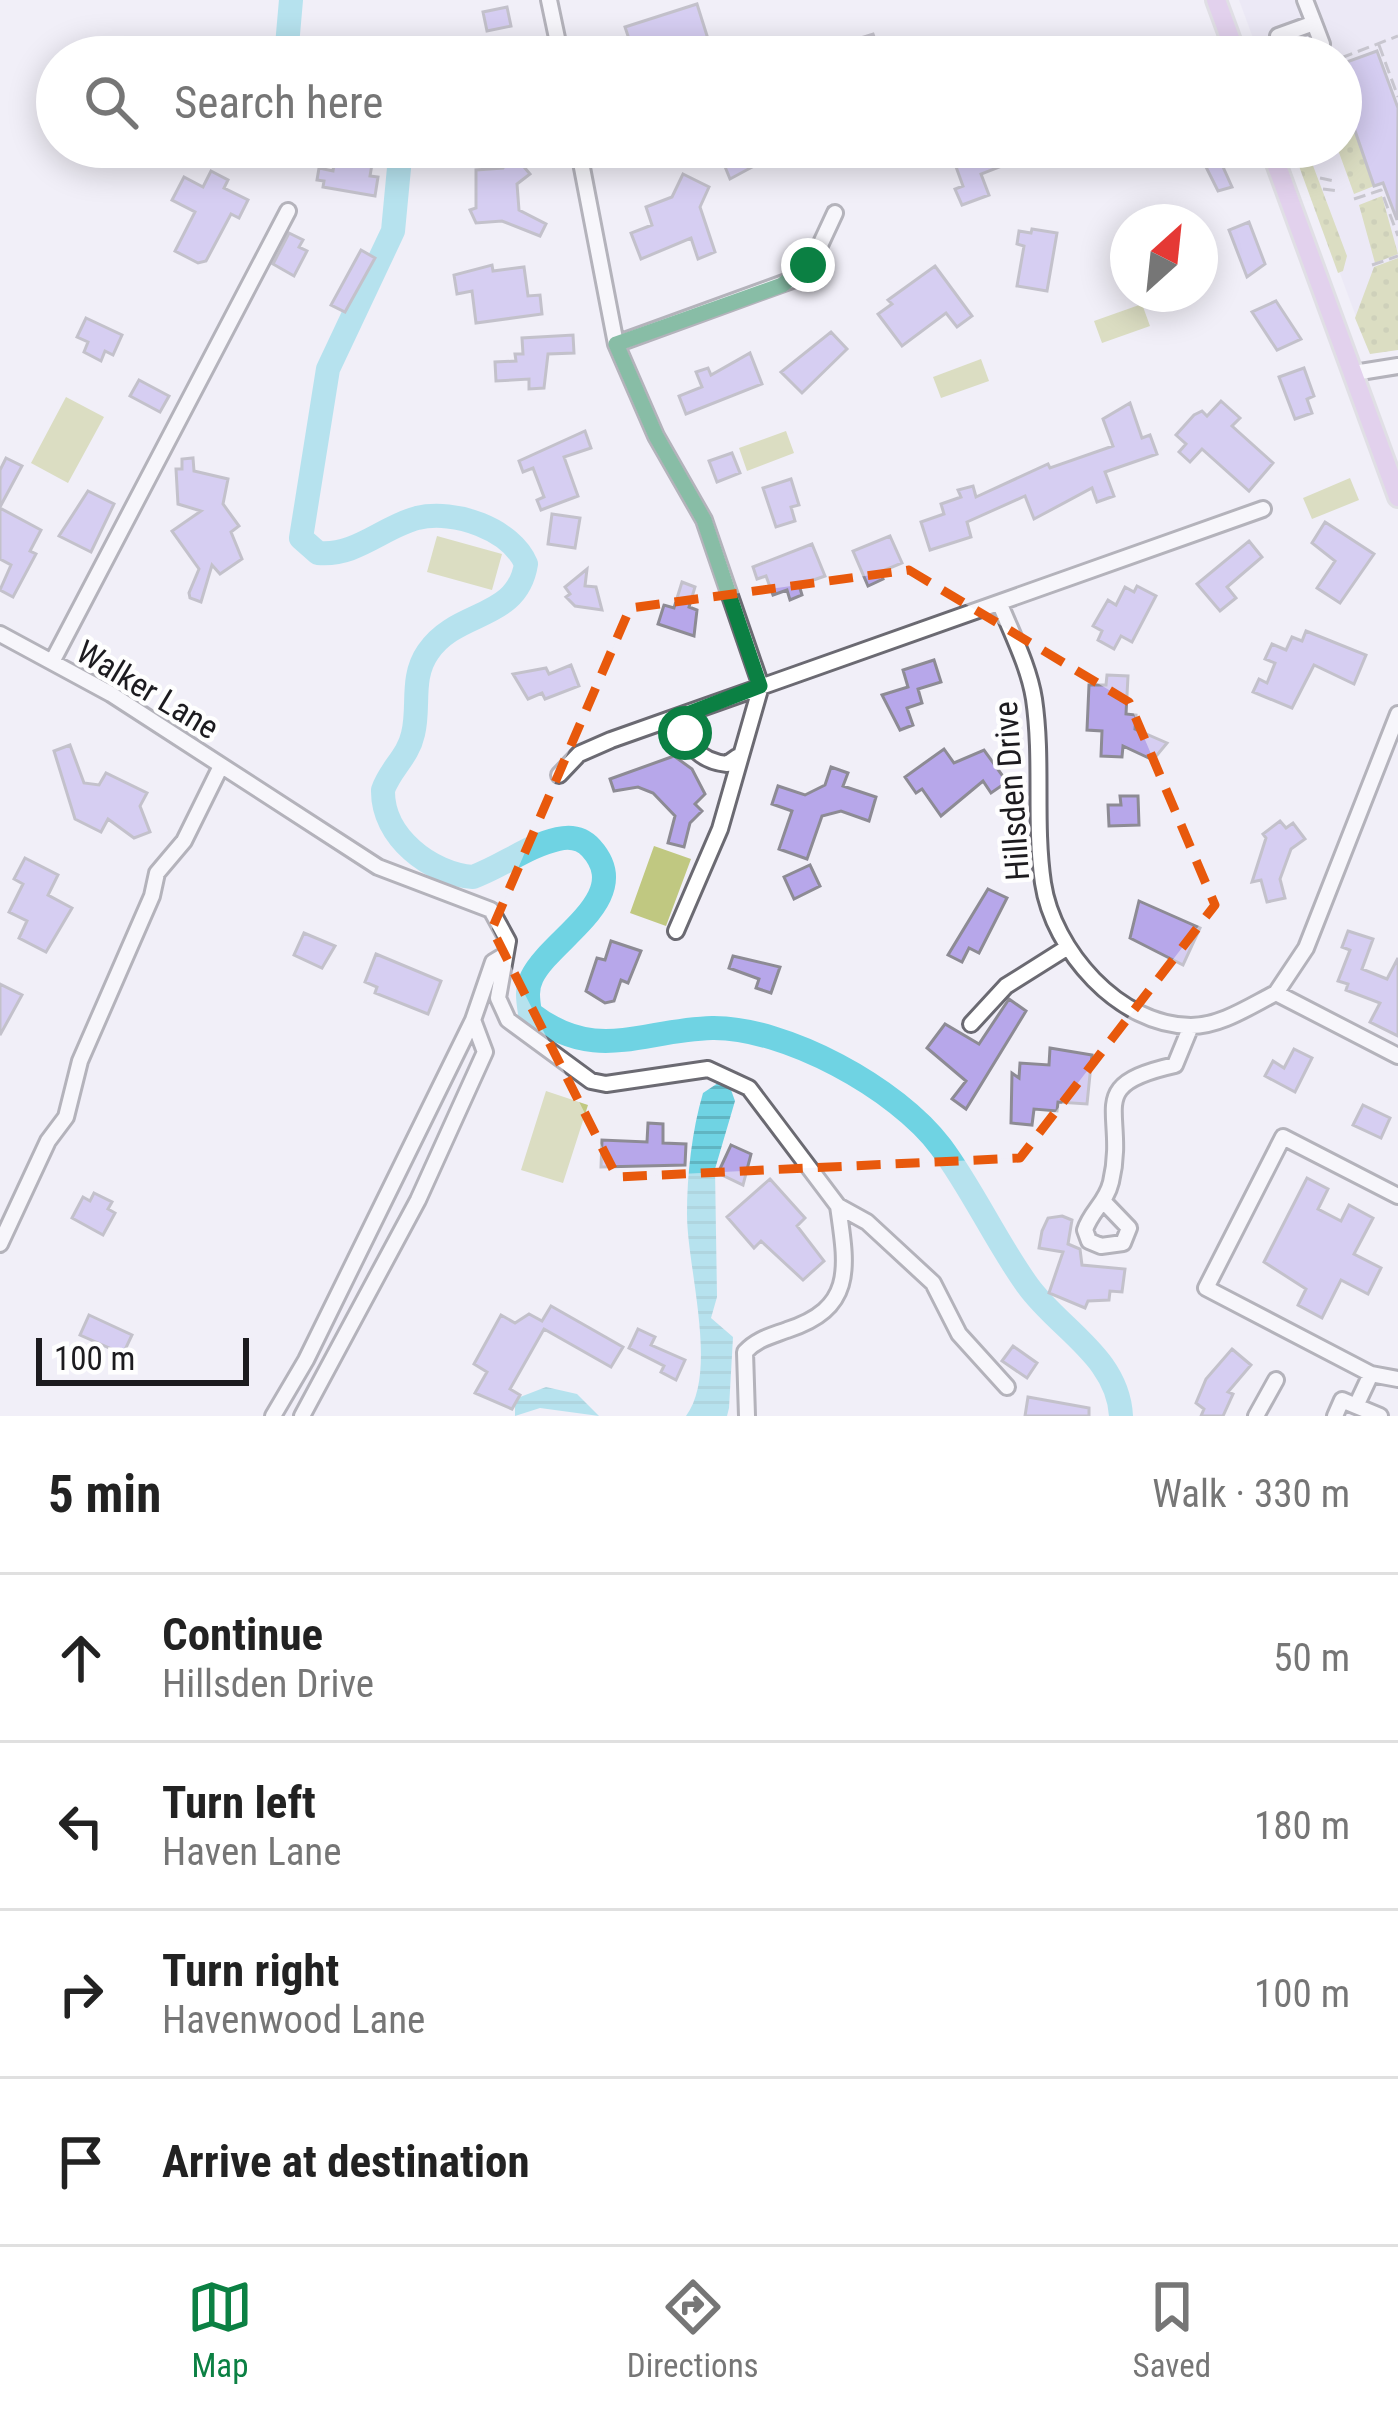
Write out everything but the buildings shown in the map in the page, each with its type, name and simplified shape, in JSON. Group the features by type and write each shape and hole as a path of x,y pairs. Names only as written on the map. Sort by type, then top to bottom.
{"main road":[{"path":"1216,0 1229,36"},
{"path":"1278,168 1398,497"}],"street":[{"path":"549,0 557,36"},
{"path":"1305,0 1319,36"},
{"path":"1281,36 1314,23"},
{"path":"582,168 616,344 656,436 704,520 760,686 720,829 676,931"},
{"path":"52,662 288,211"},
{"path":"616,344 792,280 815,256 835,213"},
{"path":"1354,373 1398,366"},
{"path":"559,775 579,754 1263,509"},
{"name":"Hillsden Drive","path":"1000,604 1034,696 1043,884 1068,946 1114,996 1142,1014 1191,1026"},
{"name":"Walker Lane","path":"0,634 378,867 491,910 503,923 508,941 503,956"},
{"path":"1105,1204 1118,1143 1112,1107 1118,1087 1140,1071 1175,1066 1191,1026 1235,1014 1276,993 1306,948 1398,714"},
{"path":"682,716 690,746 701,757 727,764 737,757"},
{"path":"0,1244 48,1141 66,1117 80,1061 152,896 157,873 184,842 221,766"},
{"path":"971,1024 1006,986 1068,946"},
{"path":"273,1416 472,1020 493,962 503,956"},
{"path":"503,956 498,998 508,1020 576,1074 606,1084 708,1069 749,1088 783,1127 838,1206 867,1222 933,1283 959,1334 1007,1387"},
{"path":"1276,993 1398,1056"},
{"path":"302,1416 418,1200 485,1052 472,1020"},
{"path":"1398,1196 1283,1137 1206,1288 1371,1374 1398,1379"},
{"path":"747,1416 746,1352 754,1341 818,1320 834,1306 844,1248 838,1206"},
{"path":"1356,1406 1371,1374"},
{"path":"1256,1416 1276,1380"},
{"path":"1335,1416 1342,1400 1380,1416"}],"path":[{"path":"1362,50 1398,36"},
{"path":"1378,44 1398,97"},
{"path":"1320,178 1334,181"},
{"path":"1323,189 1338,191"},
{"path":"1354,199 1381,190 1398,236"},
{"path":"1372,266 1398,256"}],"highlighted area":[{"path":"909,570 1129,702 1215,905 1020,1158 617,1177 492,929 630,608"}],"shaded area":[{"path":"1239,0 1398,0 1398,346 1368,349 1301,168 1362,168 1362,36 1252,36"}],"green space":[{"path":"1362,151 1374,186 1354,194 1345,168 1362,168"},
{"path":"1300,168 1314,168 1347,256 1338,273"},
{"path":"1382,196 1398,254 1375,263 1359,205"},
{"path":"1398,258 1398,350 1370,354 1355,318 1374,267"},
{"path":"1119,312 1145,312 1150,326 1102,343 1094,321"},
{"path":"981,359 989,381 941,398 933,377"},
{"path":"66,397 104,417 68,483 31,463"},
{"path":"786,431 794,453 747,471 739,448"},
{"path":"1350,478 1359,500 1312,519 1303,498"},
{"path":"437,536 502,554 492,590 427,572"},
{"path":"654,846 691,859 666,926 630,913"},
{"path":"546,1091 588,1105 563,1183 521,1170"}],"water":[{"path":"718,1083 730,1087 735,1101 715,1169 717,1297 711,1318 733,1337 729,1408 727,1416 686,1416 696,1397 701,1347 688,1236 689,1168 703,1093"},
{"path":"546,1387 577,1394 599,1416 540,1408 515,1416 515,1399"}],"waterway":[{"path":"288,36 291,0"},
{"path":"399,168 393,231 328,369 301,538 318,553 331,553 417,518 448,516 495,532 526,564 511,596 440,638 422,662 411,742 383,790 391,823 426,861 473,877 547,842 572,838 588,845 602,866 603,884 586,917 532,977 530,1013 554,1028 598,1041 686,1030 741,1030 805,1050 868,1083 897,1103 941,1147 1028,1286 1110,1377 1121,1416"}],"route":[{"path":"685,733 682,716 760,686 704,520 656,436 616,344 782,285 808,265"}]}
